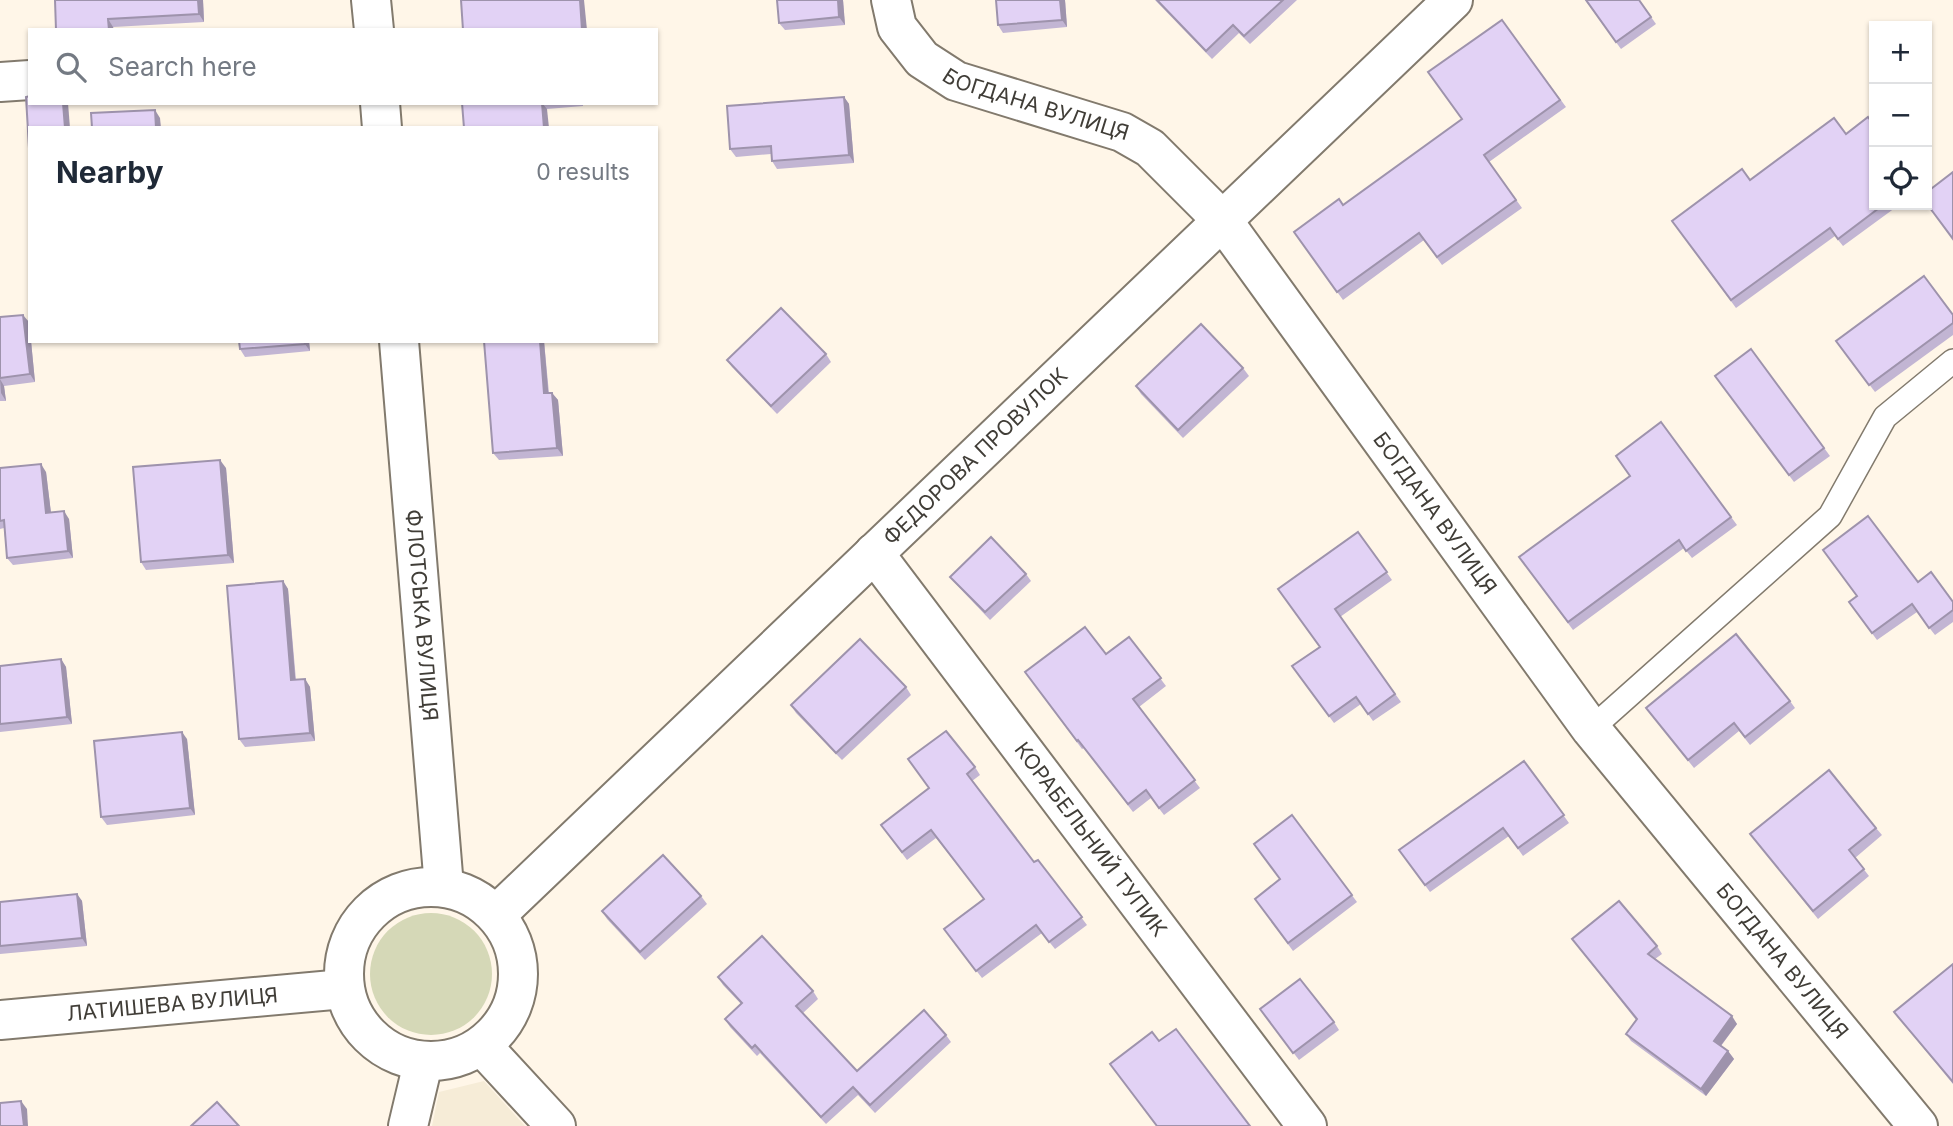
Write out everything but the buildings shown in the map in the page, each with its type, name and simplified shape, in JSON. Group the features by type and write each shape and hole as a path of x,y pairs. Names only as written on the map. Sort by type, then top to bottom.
{"street":[{"path":"371,0 374,28"},
{"name":"БОГДАНА ВУЛИЦЯ","path":"891,0 897,27 922,59 956,80 1122,132 1150,148 1223,220 1591,730 1918,1126"},
{"name":"ФЕДОРОВА ПРОВУЛОК","path":"496,914 1453,0"},
{"path":"0,82 28,80"},
{"path":"380,105 382,126"},
{"name":"ФЛОТСЬКА ВУЛИЦЯ","path":"399,343 444,887"},
{"name":"КОРАБЕЛЬНИЙ ТУПИК","path":"874,553 1307,1126"},
{"path":"444,887 473,896 496,914 515,946 519,984 508,1019 482,1047 454,1060 423,1063 386,1051 358,1025 344,989 344,956 357,925 380,901 411,888 444,887"},
{"name":"ЛАТИШЕВА ВУЛИЦЯ","path":"0,1020 344,989"},
{"path":"482,1047 556,1126"},
{"path":"408,1126 423,1063"}],"lane":[{"path":"1591,730 1830,516 1885,417 1953,361"}],"shaded area":[{"path":"484,1081 525,1126 432,1126 439,1092"}],"green space":[{"path":"431,913 454,918 474,931 487,951 492,974 487,997 474,1017 454,1030 431,1035 408,1030 388,1017 375,997 370,974 375,951 388,931 408,918"}]}
